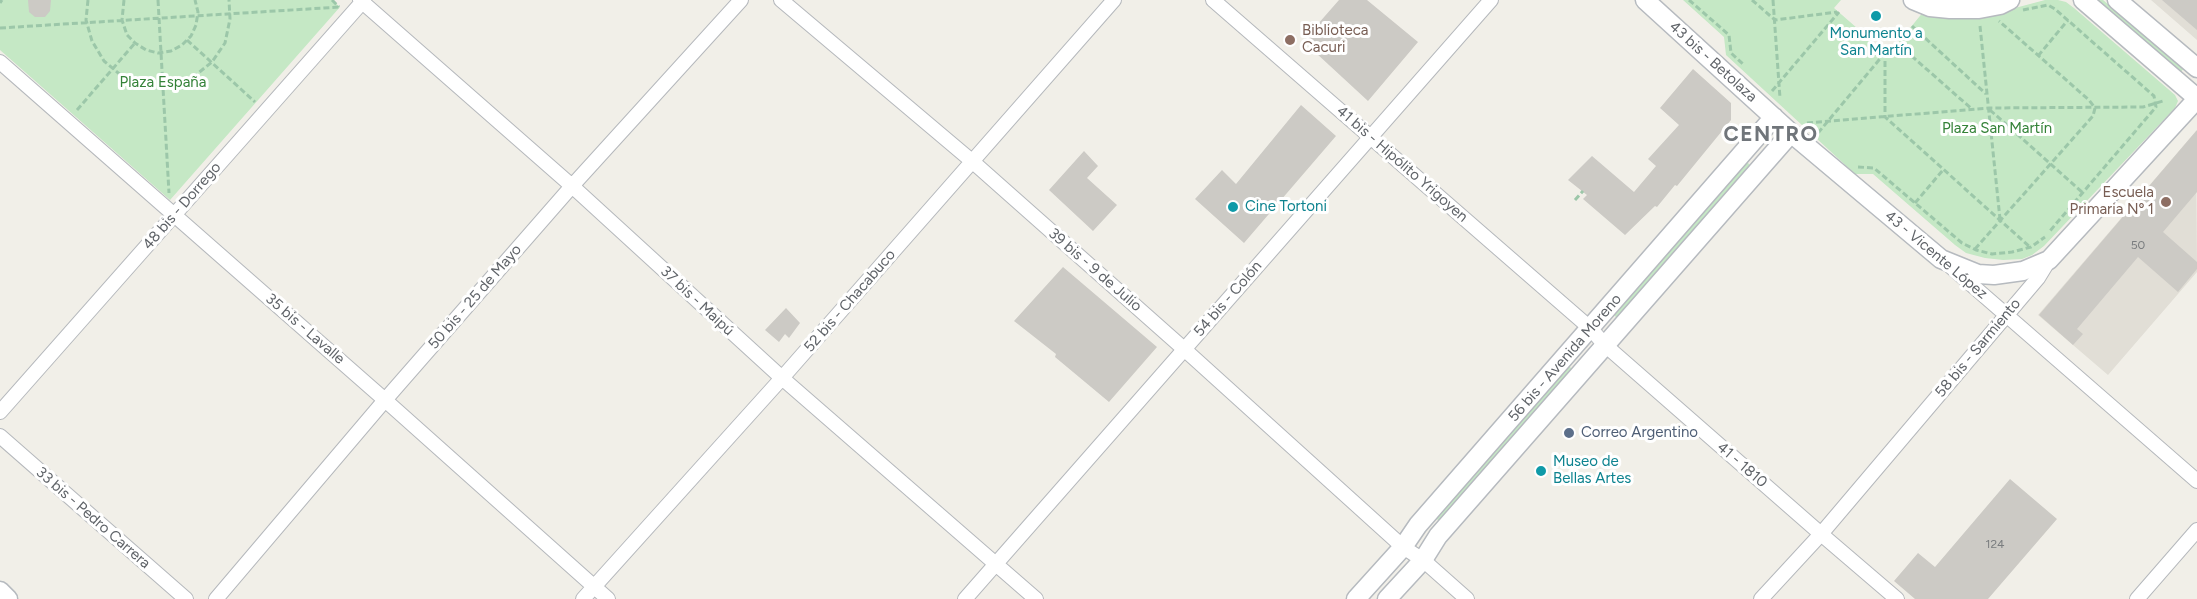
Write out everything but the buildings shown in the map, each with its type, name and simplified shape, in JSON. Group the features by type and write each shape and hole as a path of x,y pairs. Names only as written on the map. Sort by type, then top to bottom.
{"main road":[{"name":"43 bis - Betolaza","path":"1645,0 1790,120"},
{"path":"1913,0 1930,7 1979,9 2000,5 2010,10"},
{"path":"2083,0 2197,99"},
{"path":"2116,0 2197,68"},
{"name":"58 bis - Sarmiento","path":"2049,260 2197,99"},
{"name":"43 - Vicente López","path":"1790,120 1941,259"},
{"name":"56 bis - Avenida Moreno","path":"1356,599 1590,328 1790,120"},
{"name":"56 bis - Avenida Moreno","path":"1387,599 1423,560 1438,536 1605,345 1790,120"},
{"path":"1941,259 1978,274 1994,275 2023,271 2049,260"},
{"path":"0,591 8,599"}],"street":[{"name":"50 bis - 25 de Mayo","path":"216,599 385,400 572,186 741,0"},
{"name":"39 bis - 9 de Julio","path":"781,0 973,162 1403,547 1423,560 1467,599"},
{"name":"52 bis - Chacabuco","path":"583,599 782,378 1114,0"},
{"name":"41 bis - Hipólito Yrigoyen","path":"1213,0 1590,328"},
{"name":"54 bis - Colón","path":"965,599 1491,0"},
{"name":"37 bis - Maipú","path":"362,1 572,186 782,378 1036,599"},
{"name":"48 bis - Dorrego","path":"0,412 362,1"},
{"name":"35 bis - Lavalle","path":"0,62 608,599"},
{"name":"43 - Vicente López","path":"1941,259 2197,481"},
{"name":"58 bis - Sarmiento","path":"1761,599 1821,534 2038,278 2049,260"},
{"name":"41 - 1810","path":"1590,328 1605,345 1897,599"},
{"name":"33 bis - Pedro Carrera","path":"0,436 186,599"},
{"path":"2137,599 2197,530"}],"path":[{"path":"88,0 87,23 92,41 104,61 123,77 145,85 170,85 192,78 212,62 225,43 230,14 229,0"},
{"path":"124,0 121,10 127,34 135,44 146,50 161,52 171,51 187,40 196,25 198,16 195,0"},
{"path":"158,0 170,200 161,193"},
{"path":"1752,0 1775,20 1839,12 1772,91"},
{"path":"1773,0 1780,98 1790,120 1818,133 1825,140"},
{"path":"1691,1 1729,35 1731,53 1748,68"},
{"path":"1855,168 1874,168 1962,243 1992,254 2012,252 2031,247 2044,239 2156,107 2156,104 2154,96 2048,5 2010,10 1994,18 2089,100 2095,108"},
{"path":"0,28 340,7"},
{"path":"1980,18 2000,220"},
{"path":"2038,56 2068,20"},
{"path":"1912,27 1988,95"},
{"path":"187,40 256,102"},
{"path":"73,115 135,44"},
{"path":"1898,44 1973,110"},
{"path":"1818,133 1885,52 1885,117 2031,247"},
{"path":"1764,84 1780,98"},
{"path":"1790,120 1827,122 1989,108 2143,107 2163,101"},
{"path":"1989,108 2083,193"},
{"path":"1975,249 2093,116 2095,108"},
{"path":"1915,203 1943,169"},
{"path":"1575,200 1583,191"}],"shaded area":[{"path":"2151,0 2197,0 2197,40"},
{"name":"Escuela Primaria Nº 1","path":"2196,131 2197,272 2108,375 2038,315"}],"green space":[{"name":"Plaza España","path":"3,0 332,0 340,7 170,200 0,50 0,3"},
{"name":"Plaza San Martín","path":"1683,0 1841,0 1834,8 1888,55 1924,11 2000,12 2045,0 2058,0 2074,8 2175,95 2178,101 2175,108 2044,246 2022,259 1985,258 1966,253 1955,245 1873,174 1855,174 1726,55 1724,37"},
{"path":"2096,0 2103,0 2184,68 2181,72"},
{"path":"1746,161 1751,166 1617,318 1612,313"},
{"path":"1568,365 1573,370 1440,522 1435,517"}],"place":[{"name":"Monumento a San Martín","path":"1876,16"},
{"name":"Biblioteca Cacuri","path":"1290,40"},
{"name":"Escuela Primaria Nº 1","path":"2166,202"},
{"name":"Cine Tortoni","path":"1233,207"},
{"name":"Correo Argentino","path":"1569,433"},
{"name":"Museo de Bellas Artes","path":"1541,471"}],"district":[{"name":"CENTRO","path":"1771,135"}]}
